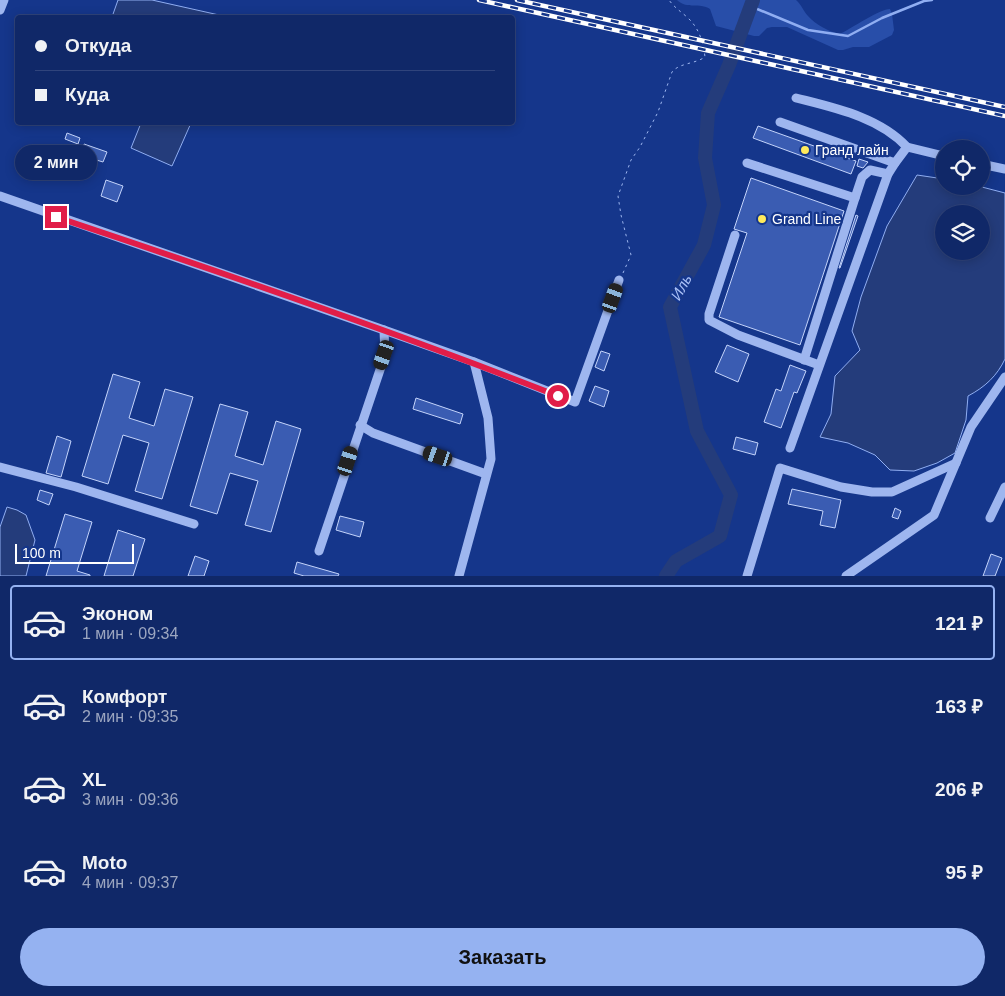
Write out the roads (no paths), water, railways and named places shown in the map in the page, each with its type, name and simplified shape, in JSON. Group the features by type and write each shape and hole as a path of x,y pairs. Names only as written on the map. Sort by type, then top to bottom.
{"street":[{"path":"0,10 4,0"},
{"path":"796,98 853,113 896,135 907,147 935,154"},
{"path":"780,122 895,163"},
{"path":"790,448 818,365 888,174 907,147"},
{"path":"747,163 854,198"},
{"path":"990,166 1005,169"},
{"path":"804,360 862,177 870,170 888,174"},
{"path":"0,196 474,362 575,402 619,280"},
{"path":"735,236 709,314 709,320 738,335 818,365"},
{"path":"319,551 384,355 384,330"},
{"path":"459,576 491,459 488,418 474,362"},
{"path":"846,576 934,515 971,427 1005,377"},
{"path":"360,425 372,434 486,474"},
{"path":"748,576 780,468 841,487 872,492 892,492 956,464"},
{"path":"0,467 76,487 194,524"},
{"path":"990,518 1005,486"}],"waterway":[{"name":"Иль","path":"666,576 676,561 720,536 731,495 697,431 670,307 704,245 714,205 705,158 708,113 729,65 753,0"},
{"path":"750,6 808,30 848,36 882,18 924,1 932,0"}],"railway":[{"path":"479,0 1005,116"},
{"path":"517,0 1005,107"}],"place":[{"name":"Гранд лайн","path":"805,150"},
{"name":"Grand Line","path":"762,219"}]}
